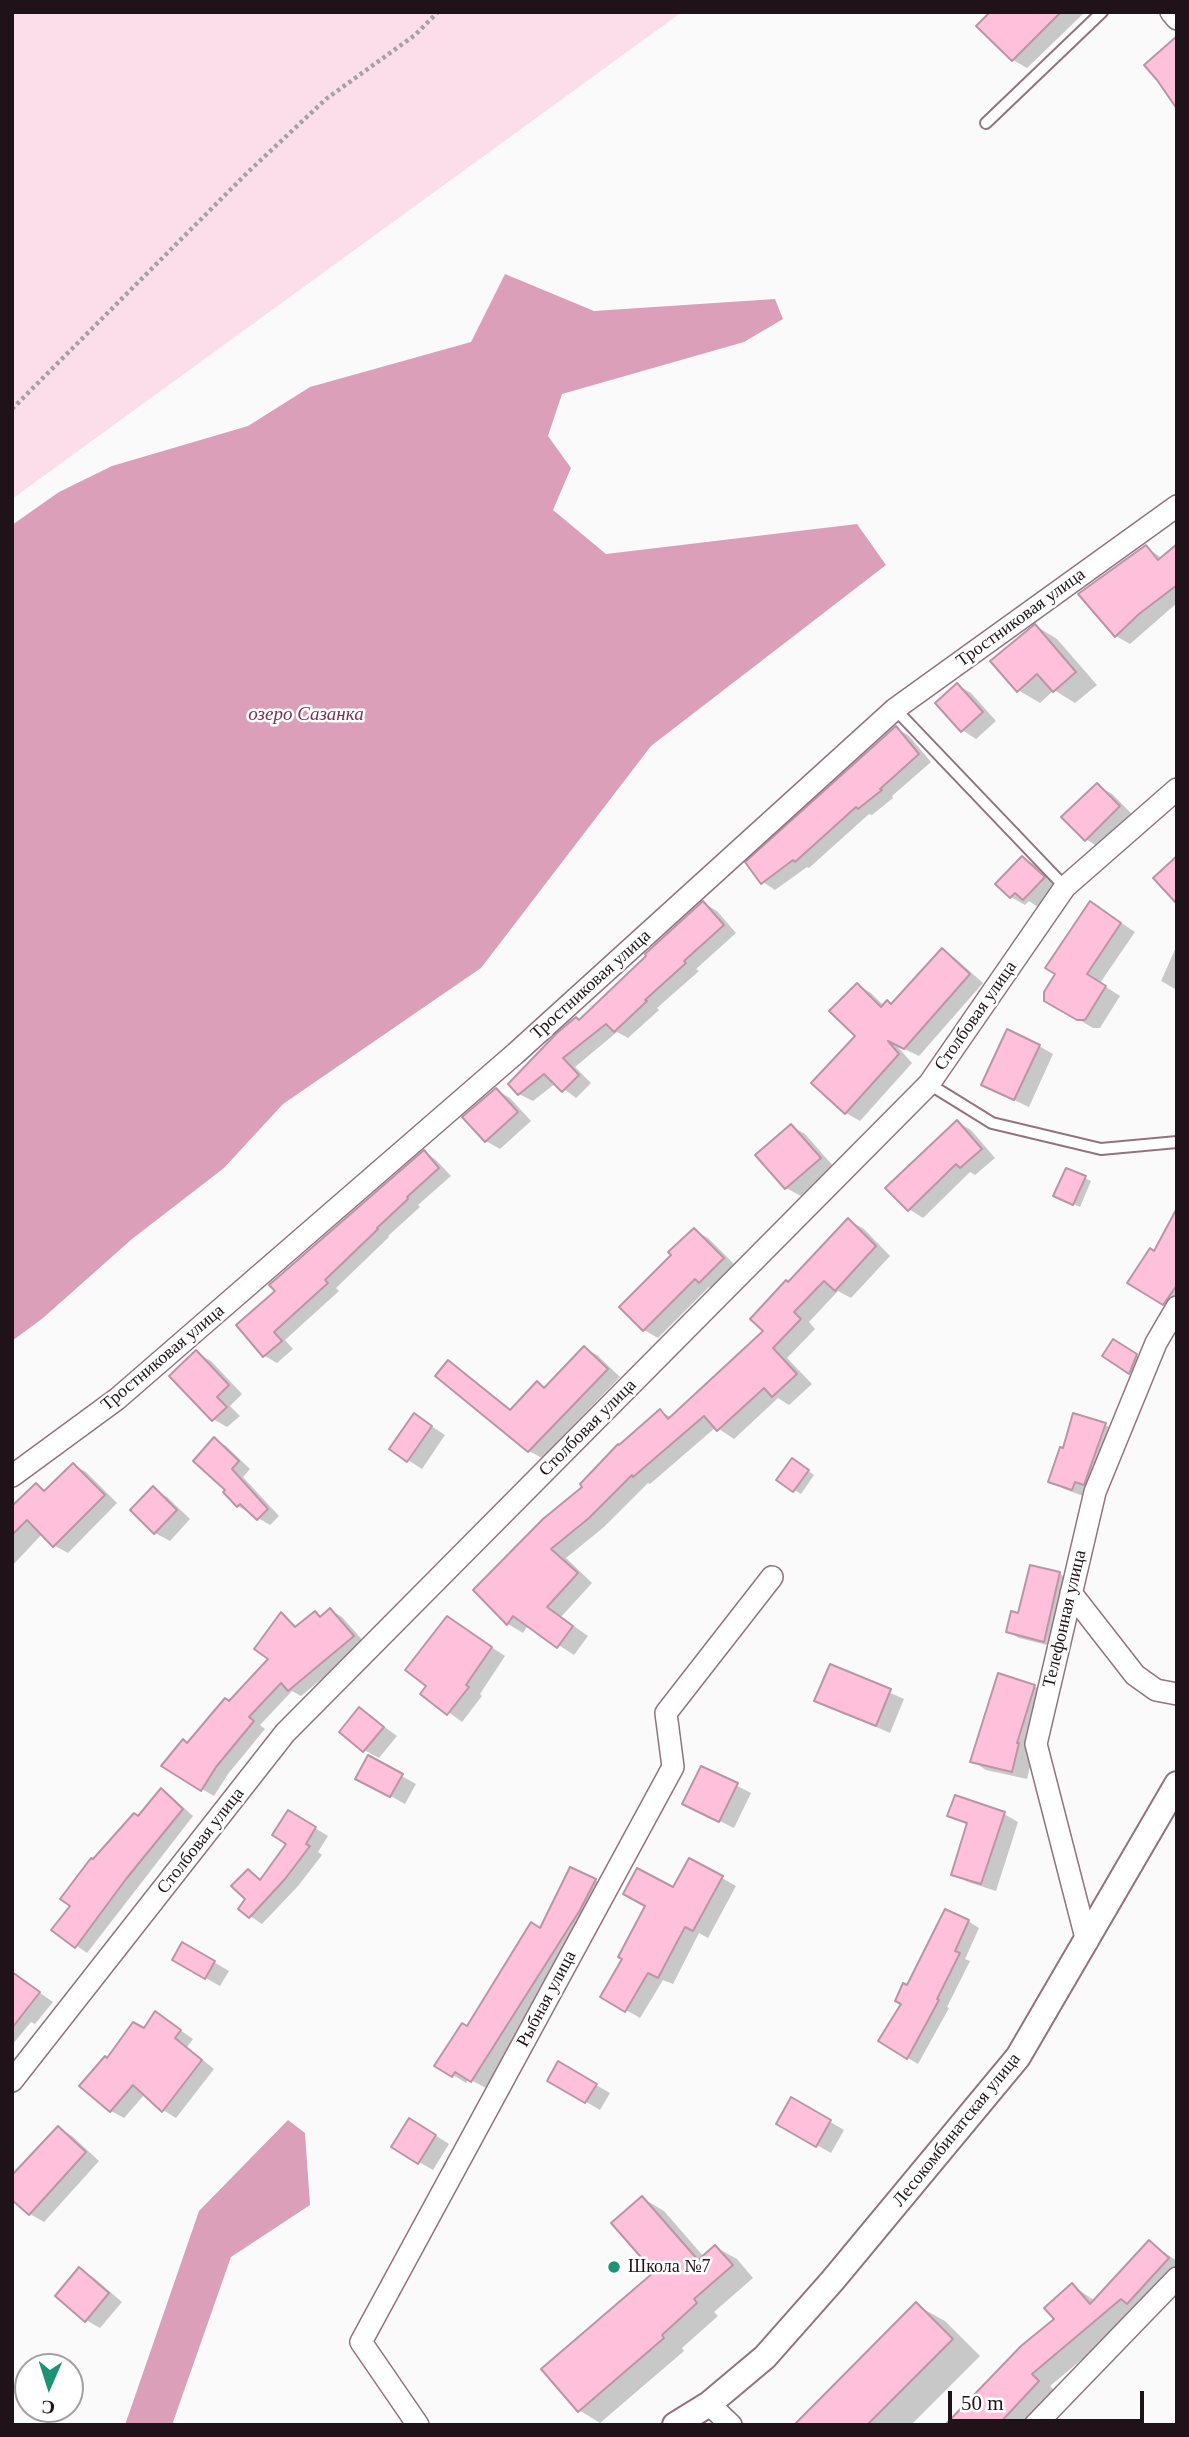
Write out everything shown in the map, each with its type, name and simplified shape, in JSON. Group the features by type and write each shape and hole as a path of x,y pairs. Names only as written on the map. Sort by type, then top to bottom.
{"street":[{"path":"1171,12 1177,19"},
{"name":"Тростниковая улица","path":"12,1476 117,1399 516,1053 895,709 1177,506"},
{"name":"Столбовая улица","path":"12,2081 285,1733 929,1084 1065,887 1177,789"},
{"name":"Телефонная улица","path":"1087,1942 1036,1744 1095,1492 1156,1343 1177,1307"},
{"name":"Рыбная улица","path":"418,2425 361,2342 673,1767 666,1713 772,1577"},
{"path":"1071,1593 1135,1675 1156,1690 1177,1693"},
{"name":"Лесокомбинатская улица","path":"675,2425 709,2404 765,2357 833,2280 1018,2057 1177,1784"},
{"path":"1035,2425 1177,2278"},
{"path":"709,2404 731,2425"}],"lane":[{"path":"986,123 1102,12"},
{"path":"895,709 1065,887"},
{"path":"929,1084 992,1123 1101,1149 1177,1142"}],"path":[{"path":"12,409 248,172 326,99 415,35 438,12"}],"shaded area":[{"path":"12,12 682,12 12,499"}],"water":[{"name":"озеро Сазанка","path":"505,274 594,311 775,299 783,319 744,342 562,394 548,436 571,468 553,510 606,554 857,524 886,565 651,746 481,968 283,1104 224,1168 132,1239 43,1318 12,1341 12,525 59,492 112,466 248,426 310,387 471,342"},
{"path":"288,2120 305,2133 310,2205 231,2257 172,2425 125,2425 199,2211"}],"building":[{"path":"990,12 1061,12 1012,61 976,26"},
{"path":"1177,36 1177,109 1144,65"},
{"path":"1177,544 1177,585 1139,614 1115,637 1078,594 1146,545 1158,560"},
{"path":"1035,624 1076,672 1053,692 1037,674 1017,692 990,661"},
{"path":"957,683 983,712 961,732 935,703"},
{"path":"896,726 919,754 880,789 882,790 858,809 856,807 795,862 793,860 761,884 745,862"},
{"path":"1097,783 1120,806 1085,841 1061,817"},
{"path":"1022,856 1045,877 1023,900 1015,893 1010,898 995,884"},
{"path":"1177,856 1177,904 1153,878"},
{"path":"703,901 724,925 614,1032 606,1024 563,1058 579,1075 562,1092 544,1074 518,1095 508,1084 557,1033 576,1017 579,1020"},
{"path":"1090,901 1121,923 1087,974 1106,986 1085,1020 1077,1020 1044,1001 1044,992 1055,974 1045,968"},
{"path":"942,948 970,974 904,1049 888,1041 899,1054 845,1114 811,1083 855,1036 829,1011 857,983 881,1007 887,1000 891,1004"},
{"path":"1007,1029 1040,1045 1014,1100 981,1085"},
{"path":"496,1088 518,1112 485,1142 462,1117"},
{"path":"957,1120 982,1149 960,1168 956,1164 908,1211 885,1188"},
{"path":"791,1124 821,1158 785,1189 755,1155"},
{"path":"424,1150 439,1168 325,1280 328,1283 274,1332 282,1341 263,1357 236,1325 275,1291 269,1285"},
{"path":"1066,1168 1086,1176 1073,1205 1053,1196"},
{"path":"1177,1208 1177,1285 1163,1305 1127,1283 1150,1248 1154,1251"},
{"path":"848,1218 876,1246 835,1291 824,1281 794,1312 801,1319 773,1348 797,1374 772,1397 764,1388 717,1431 704,1416 633,1477 632,1475 589,1518 551,1549 578,1573 547,1607 573,1626 557,1648 513,1616 507,1625 473,1590 543,1519 582,1487 580,1484 618,1444 660,1409 668,1419 763,1331 750,1319"},
{"path":"694,1228 724,1258 699,1283 695,1279 643,1331 619,1307 671,1255 668,1252"},
{"path":"1113,1339 1137,1354 1129,1374 1102,1356"},
{"path":"584,1346 608,1369 528,1452 435,1376 448,1360 510,1410 537,1381 544,1388"},
{"path":"196,1350 229,1385 217,1397 227,1407 212,1421 169,1376"},
{"path":"414,1413 432,1426 407,1462 389,1449"},
{"path":"1073,1413 1106,1423 1084,1485 1075,1482 1072,1490 1048,1482 1060,1447 1063,1448"},
{"path":"214,1437 239,1461 232,1469 268,1509 257,1520 240,1504 237,1507 223,1492 225,1490 193,1461"},
{"path":"792,1458 809,1470 793,1492 776,1480"},
{"path":"73,1463 105,1495 53,1547 27,1520 12,1535 12,1506 36,1483 44,1491"},
{"path":"153,1486 177,1510 154,1534 130,1510"},
{"path":"1030,1565 1060,1572 1044,1642 1006,1632 1011,1611 1018,1613"},
{"path":"330,1608 354,1636 288,1691 281,1683 249,1717 254,1721 216,1767 201,1791 161,1766 183,1739 187,1743 225,1698 229,1701 268,1659 254,1649 281,1612 295,1627 315,1611 320,1617"},
{"path":"447,1616 492,1647 466,1685 469,1687 447,1715 420,1694 426,1686 405,1670"},
{"path":"830,1664 891,1689 876,1726 814,1701"},
{"path":"998,1673 1035,1685 1017,1743 1012,1772 970,1762"},
{"path":"359,1707 384,1727 363,1752 339,1732"},
{"path":"368,1755 403,1774 390,1797 355,1779"},
{"path":"701,1766 738,1783 719,1822 682,1804"},
{"path":"161,1788 183,1809 75,1948 51,1930 70,1906 60,1899 91,1858 93,1859 134,1813 138,1816"},
{"path":"955,1795 1005,1812 981,1884 951,1875 967,1823 947,1816"},
{"path":"288,1810 316,1827 306,1844 310,1846 285,1879 249,1918 238,1909 245,1899 231,1886 248,1869 260,1880 286,1844 272,1835"},
{"path":"689,1858 723,1876 693,1931 685,1927 658,1978 648,1973 625,2012 600,1997 622,1959 618,1957 645,1906 623,1894 637,1868 673,1887"},
{"path":"570,1867 596,1879 580,1910 471,2082 455,2072 452,2077 434,2066 462,2023 467,2026 531,1922 540,1928"},
{"path":"945,1909 969,1920 955,1951 960,1953 937,1999 939,2000 907,2059 878,2041 901,2004 895,2001 903,1983 907,1985"},
{"path":"182,1942 215,1961 205,1979 172,1960"},
{"path":"12,1972 40,1992 12,2028"},
{"path":"155,2011 181,2030 175,2038 202,2060 162,2112 133,2085 110,2112 79,2086 105,2056 107,2058 133,2022 144,2028"},
{"path":"558,2061 597,2084 585,2103 547,2081"},
{"path":"791,2097 831,2120 816,2147 776,2124"},
{"path":"409,2118 436,2135 418,2164 391,2147"},
{"path":"58,2126 86,2152 29,2215 12,2200 12,2175"},
{"name":"Школа №7","path":"642,2196 698,2260 715,2245 733,2265 694,2299 697,2303 662,2335 664,2338 578,2412 541,2369 654,2272 611,2223"},
{"path":"1149,2240 1169,2258 1127,2304 1121,2299 1032,2374 1039,2381 998,2425 945,2425 1021,2346 1054,2319 1044,2308 1072,2283 1090,2304"},
{"path":"79,2267 109,2293 85,2322 55,2296"},
{"path":"916,2302 953,2339 867,2425 794,2425"}],"place":[{"name":"Школа №7","path":"614,2267"}]}
